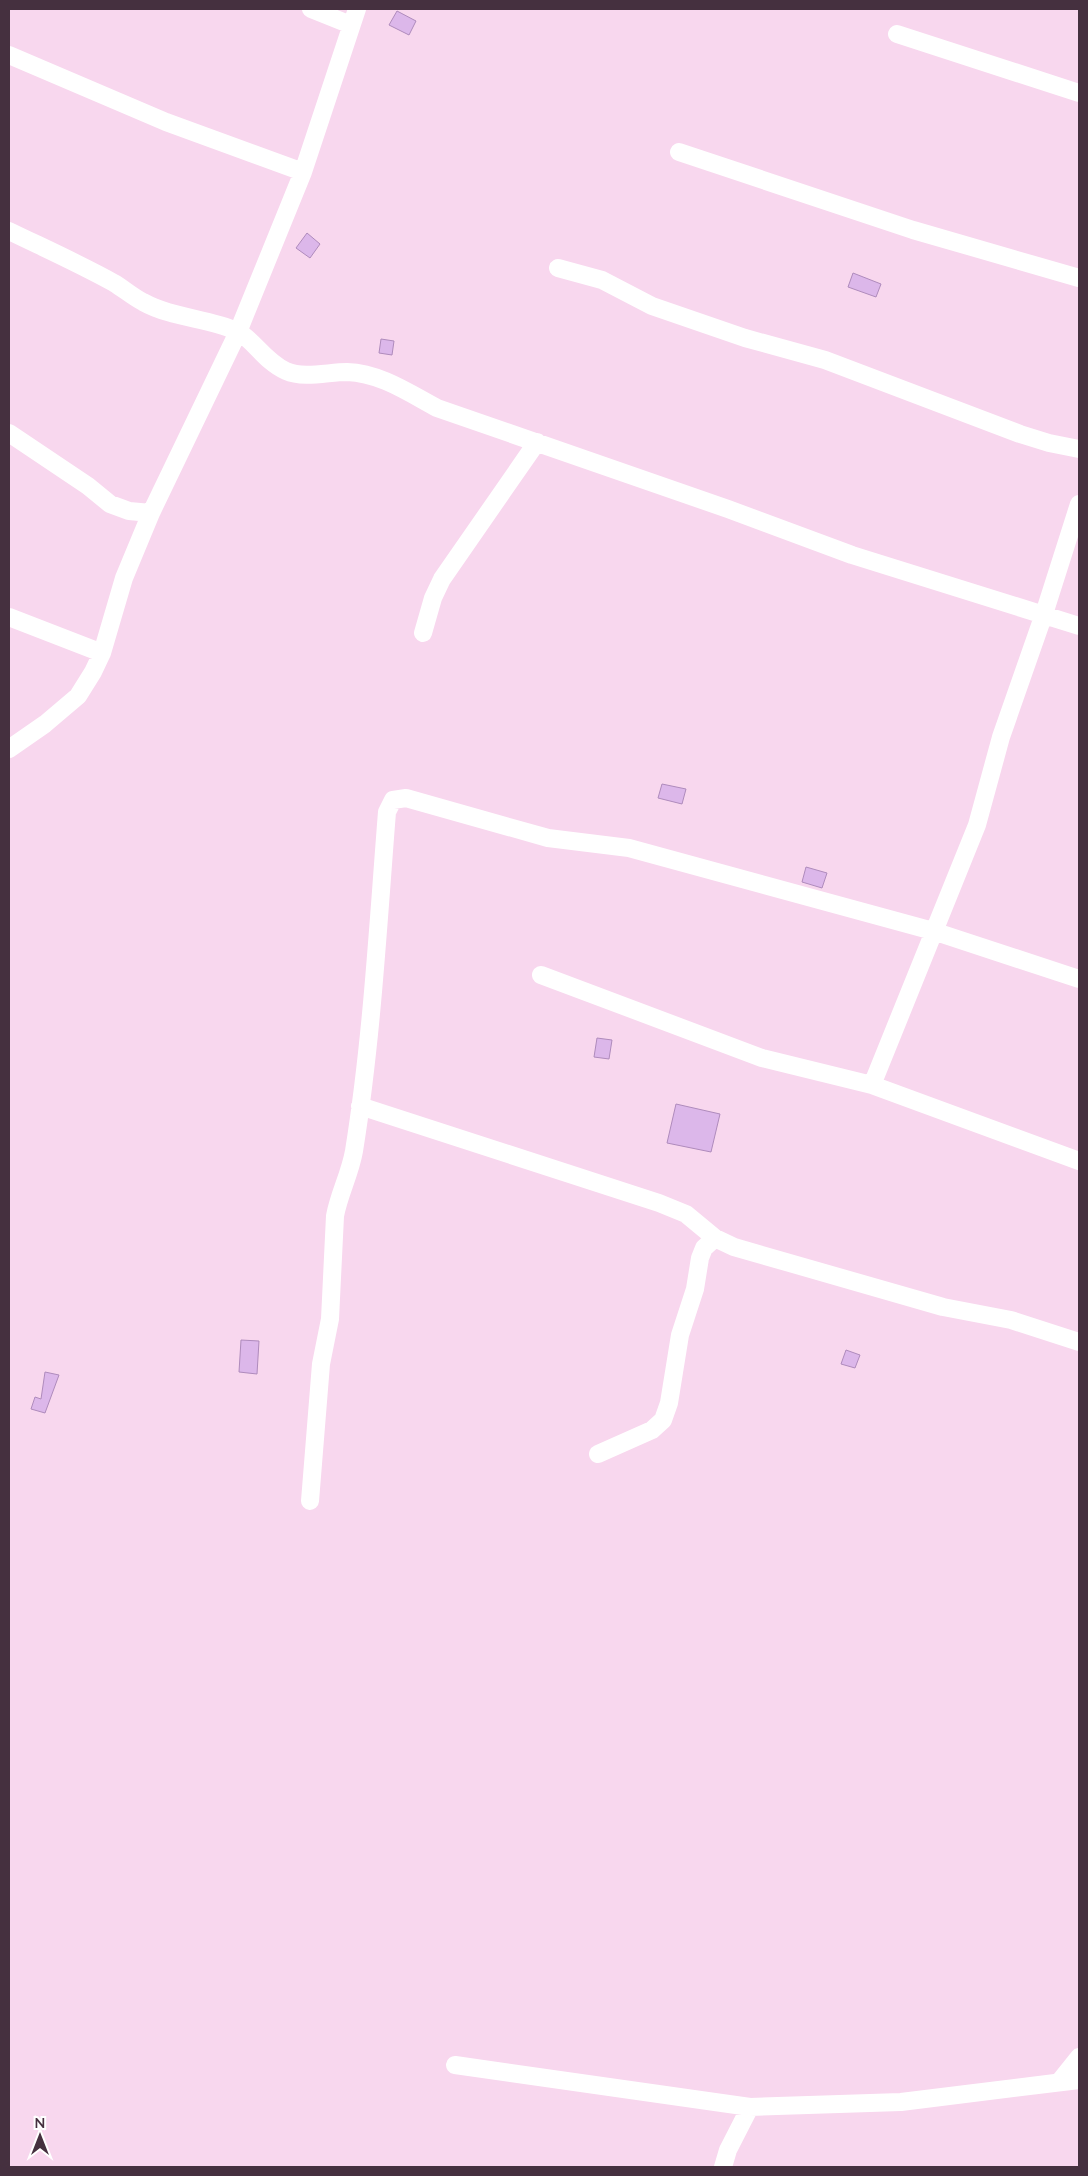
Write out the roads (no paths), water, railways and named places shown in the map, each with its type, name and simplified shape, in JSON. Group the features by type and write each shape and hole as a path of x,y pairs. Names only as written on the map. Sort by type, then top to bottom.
{"street":[{"path":"311,9 351,25"},
{"path":"9,749 45,724 78,696 102,653 124,578 150,513 238,332 302,172 357,9"},
{"path":"897,34 1079,93"},
{"path":"9,54 166,122 302,172"},
{"path":"679,152 913,230 1079,278"},
{"path":"9,231 116,284 142,302 161,310 238,332 275,366 289,372 306,374 348,372 371,376 393,384 437,408 852,555 1079,626"},
{"path":"558,268 602,280 652,306 745,338 824,360 1020,434 1079,449"},
{"path":"9,433 88,486 110,504 129,511 150,513"},
{"path":"423,633 433,598 442,579 537,442"},
{"path":"872,1085 977,825 1001,737 1044,614 1079,504"},
{"path":"9,617 102,653"},
{"path":"310,1501 321,1364 330,1319 335,1216 337,1201 347,1179 354,1154 373,986 387,812 393,800 406,798 548,838 629,848 933,931 1079,979"},
{"path":"541,975 762,1058 872,1085 1079,1161"},
{"path":"360,1106 659,1203 686,1214 715,1238 734,1247 943,1307 1011,1320 1079,1342"},
{"path":"598,1454 652,1430 663,1420 669,1403 680,1335 695,1290 700,1258 704,1248 715,1238"},
{"path":"1059,2082 1079,2057"},
{"path":"455,2065 750,2107 901,2102 1079,2080"},
{"path":"722,2167 728,2150 750,2107"}]}
